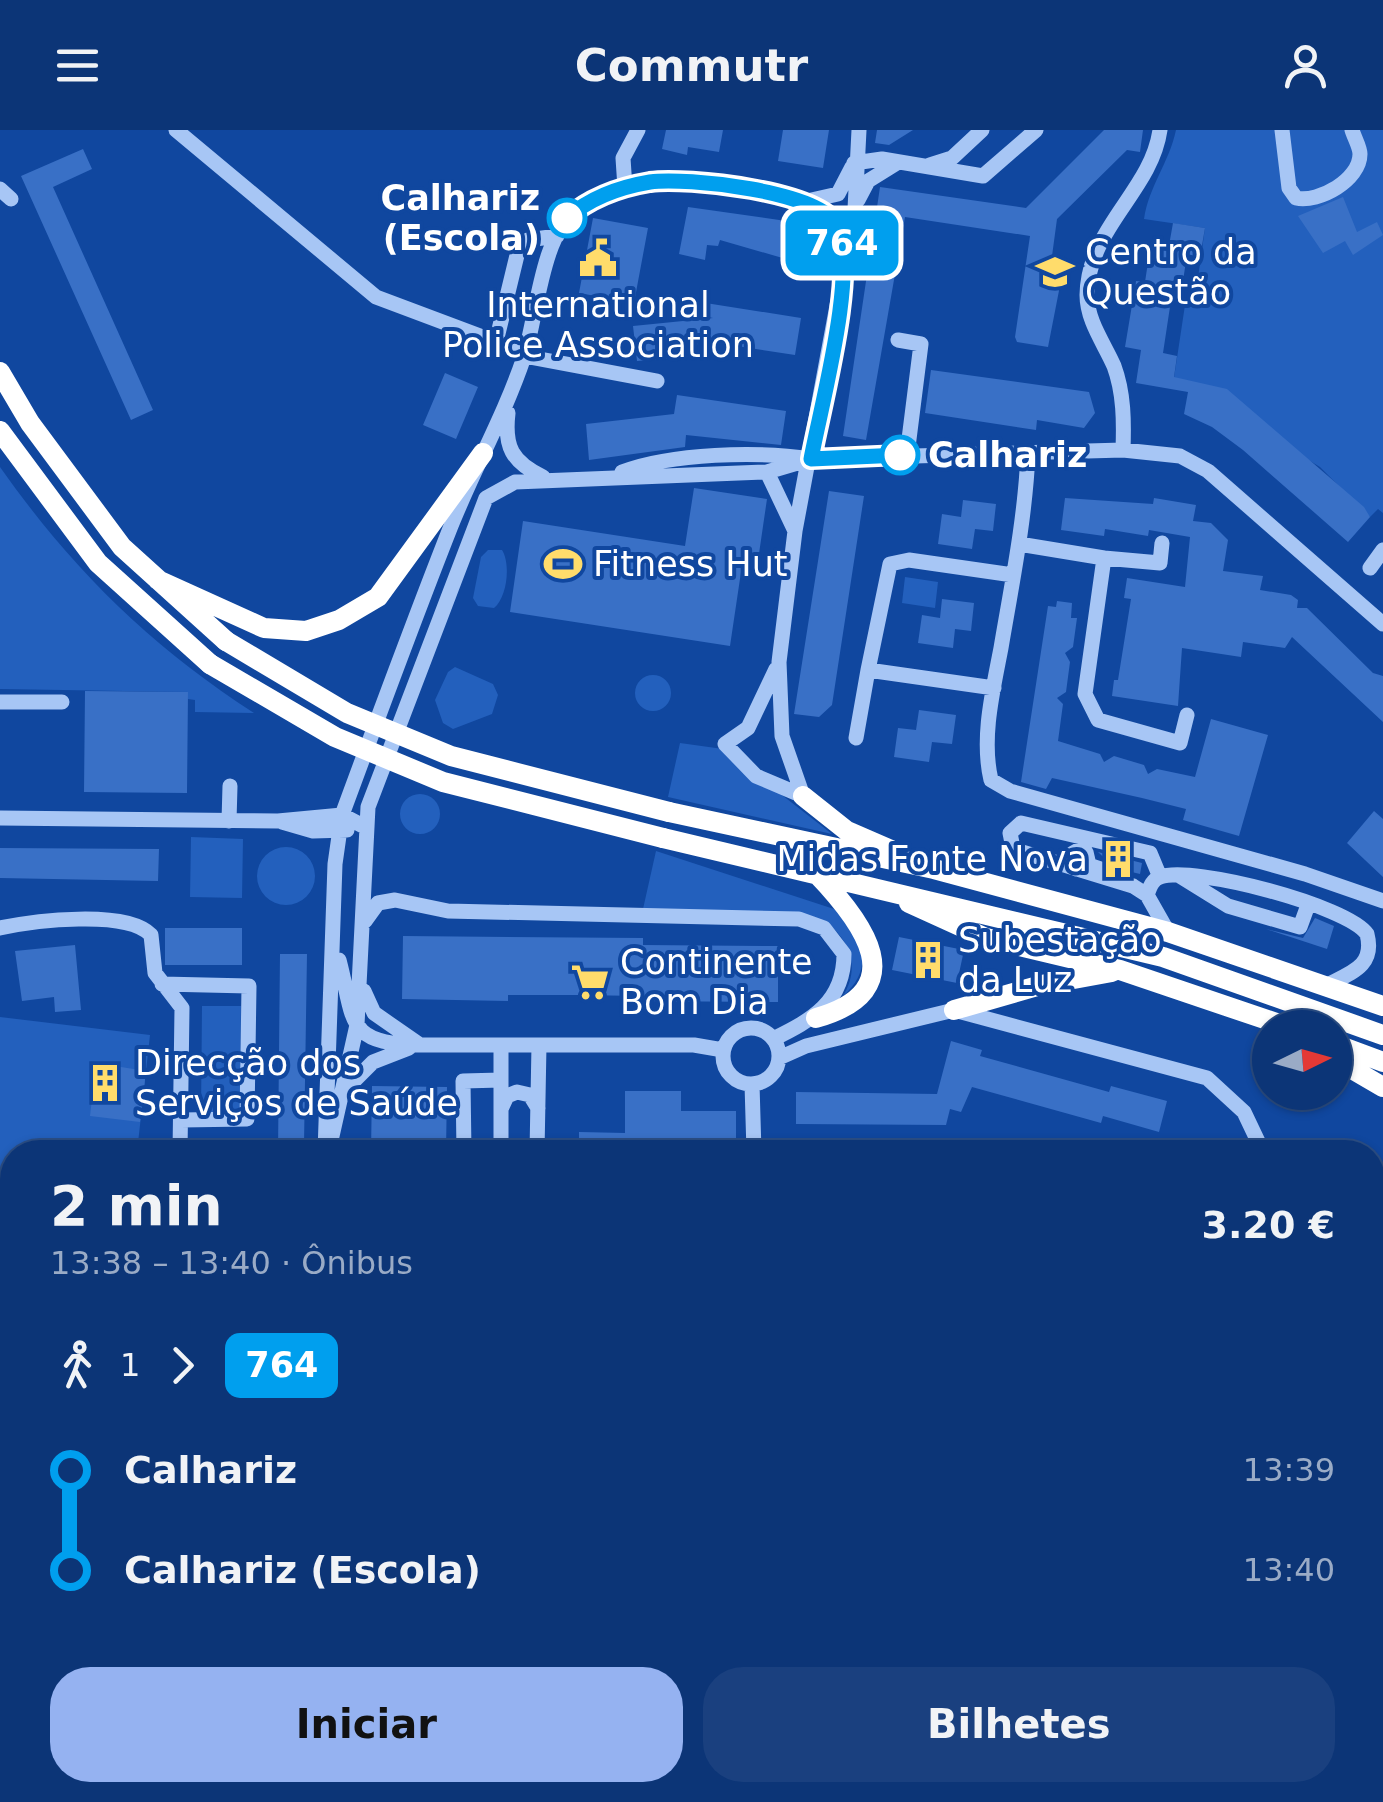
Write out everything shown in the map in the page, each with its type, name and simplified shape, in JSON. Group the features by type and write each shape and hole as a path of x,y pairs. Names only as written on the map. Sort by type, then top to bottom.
{"highway":[{"path":"0,372 30,423 122,547 226,641 347,713 451,756 669,812 934,869 1168,932 1379,1003"},
{"path":"0,431 98,563 210,664 335,737 443,782 1163,957 1383,1035"},
{"path":"158,580 264,628 306,630 339,620 378,597 483,453"},
{"path":"803,796 847,831 934,869"},
{"path":"816,873 850,908 869,939 875,964 866,986 842,1010 816,1018"},
{"path":"862,883 986,938 1120,970 1252,1015"},
{"path":"954,1010 1041,985 1120,970"},
{"path":"1352,1050 1383,1062"},
{"path":"1352,1069 1383,1087"}],"street":[{"path":"176,130 376,297 400,310 496,342 524,356 657,381"},
{"path":"625,188 622,158 638,130"},
{"path":"803,796 782,736 779,662 795,531 855,209 854,163 859,130"},
{"path":"926,165 962,149 982,130"},
{"path":"804,201 838,194 854,163 874,158 971,175 991,172 1036,130"},
{"path":"1123,450 1122,398 1087,297 1094,252 1105,228 1156,158 1160,130"},
{"path":"1282,130 1289,188 1296,198 1304,200 1352,176 1360,156 1352,130"},
{"path":"962,149 971,175"},
{"path":"855,209 868,181 898,162"},
{"path":"326,1140 340,823 483,453 511,394 557,236 576,210 625,188 683,180 804,201 833,218 846,266"},
{"path":"496,342 519,247 528,240 557,236"},
{"path":"898,340 921,344 907,455"},
{"path":"511,394 506,445 519,464 545,479"},
{"path":"613,476 653,462 780,454 811,459 1156,451 1195,461 1383,624"},
{"path":"1028,454 1020,544 994,688 986,759 991,780 1010,791 1305,874 1383,901"},
{"path":"330,1140 344,1098 357,1026 365,827 377,778 479,508 506,484 545,479 767,472 811,459"},
{"path":"767,472 795,531"},
{"path":"1020,544 1104,558 1160,562 1162,543"},
{"path":"1370,568 1383,550"},
{"path":"1104,558 1085,694 1098,720 1180,743 1187,715"},
{"path":"856,738 890,564 909,560 1013,575"},
{"path":"779,662 748,728 724,744 756,776 803,796"},
{"path":"868,670 994,688"},
{"path":"0,702 62,702"},
{"path":"229,821 230,786"},
{"path":"0,818 278,821 314,831 340,823 365,827"},
{"path":"1168,932 1153,885 1150,853 1022,824 1010,833 1013,848 1076,868 1153,885 1178,874 1205,874 1354,920 1369,939 1364,965 1329,984"},
{"path":"1178,874 1228,906 1300,927 1308,905"},
{"path":"362,929 370,910 387,900 448,911 798,920 824,928 838,940 844,970 840,988 816,1018 773,1039"},
{"path":"0,928 48,920 143,927 153,938 156,974 182,1008 180,1140"},
{"path":"334,940 347,1007 357,1026 376,1041 420,1045 694,1044 723,1050"},
{"path":"361,976 374,1012 420,1045"},
{"path":"162,984 249,986 248,1119 180,1120"},
{"path":"778,1058 806,1046 954,1010 1207,1078 1244,1112 1257,1140"},
{"path":"738,1031 763,1031 773,1039 778,1058 770,1076 752,1084 729,1074 723,1050 738,1031"},
{"path":"344,1098 363,1068 420,1045"},
{"path":"501,1045 501,1140"},
{"path":"537,1140 539,1045"},
{"path":"464,1140 463,1081 501,1080"},
{"path":"752,1084 754,1140"},
{"path":"501,1108 507,1096 523,1092 538,1108"}],"shaded area":[{"path":"1176,130 1383,130 1383,513 1378,509 1370,517 1320,467 1174,378 1185,305 1194,306 1205,228 1144,219"},
{"path":"0,467 55,539 115,603 180,660 254,713 195,712 195,700 188,699 187,692 0,689"},
{"path":"488,550 502,550 507,572 505,589 494,608 478,606 473,598 481,557"},
{"path":"905,577 938,582 935,608 902,603"},
{"path":"455,667 493,684 498,695 492,714 453,729 443,723 435,700 448,672"},
{"path":"653,675 665,681 671,693 665,705 653,711 641,705 635,693 641,681"},
{"path":"680,743 723,749 832,834 668,797"},
{"path":"420,794 434,800 440,814 434,828 420,834 406,828 400,814 406,800"},
{"path":"191,837 243,839 242,898 190,897"},
{"path":"286,847 306,856 315,876 306,896 286,905 266,896 257,876 266,856"},
{"path":"656,851 834,909 852,929 862,951 860,974 853,985 843,996 851,978 851,960 845,943 833,928 643,909"},
{"path":"202,1006 241,1006 240,1113 201,1113"},
{"path":"0,1017 150,1035 138,1140 0,1140"}],"building":[{"path":"666,130 723,130 719,152 688,147 687,155 662,149"},
{"path":"783,130 829,130 823,168 778,161"},
{"path":"877,130 913,130 889,145 875,143"},
{"path":"1104,130 1143,130 1140,152 1127,150 1057,219 1052,256 1061,257 1060,265 1064,265 1048,347 1017,342 1015,337 1030,236 905,217 866,440 843,436 880,187 1026,208"},
{"path":"83,149 92,169 53,187 153,410 131,420 21,176"},
{"path":"1343,197 1357,232 1377,222 1383,235 1353,255 1345,241 1323,253 1298,216"},
{"path":"688,207 793,222 807,229 800,263 720,240 718,246 707,245 705,260 679,254"},
{"path":"593,218 648,228 634,303 579,293"},
{"path":"1173,223 1205,228 1200,257 1187,254 1182,288 1173,287 1163,353 1177,356 1174,377 1227,389 1364,507 1370,517 1348,542 1243,450 1212,427 1184,414 1188,392 1136,383 1141,350 1125,347 1136,281 1145,282 1150,249 1168,251"},
{"path":"693,301 801,318 795,355 698,340 695,356 637,361 633,326 713,318 690,313"},
{"path":"931,370 1089,392 1095,413 1084,428 1037,420 1036,430 925,413"},
{"path":"445,373 478,387 456,439 423,425"},
{"path":"677,395 786,411 781,445 686,435 685,447 589,460 586,424 674,414"},
{"path":"694,488 767,499 756,574 741,572 730,646 510,612 523,521 685,546"},
{"path":"829,491 864,496 832,705 819,717 794,714"},
{"path":"1065,498 1153,504 1154,498 1196,505 1193,521 1211,523 1228,540 1223,571 1263,576 1260,590 1291,595 1298,600 1297,608 1307,608 1373,673 1383,676 1383,722 1292,637 1285,648 1243,642 1241,657 1182,648 1178,706 1112,696 1131,599 1124,598 1127,578 1185,587 1190,537 1149,530 1148,536 1105,529 1104,536 1061,530"},
{"path":"963,500 996,504 993,531 975,529 972,549 938,544 942,514 961,517"},
{"path":"942,599 974,603 971,631 955,629 953,648 918,643 922,615 940,618"},
{"path":"1057,601 1072,603 1071,618 1077,618 1073,647 1065,653 1070,662 1066,692 1057,698 1063,704 1058,741 1100,754 1104,762 1114,756 1144,765 1148,774 1157,769 1195,777 1211,719 1268,735 1239,836 1183,820 1186,809 1142,798 1052,778 1046,789 1021,782 1048,606 1056,607"},
{"path":"85,691 188,692 187,793 84,792"},
{"path":"919,710 956,715 952,744 932,742 929,762 894,757 898,728 916,730"},
{"path":"1374,811 1383,819 1383,877 1347,843"},
{"path":"0,848 159,849 158,881 0,878"},
{"path":"1098,852 1142,863 1140,874 1115,868"},
{"path":"1315,918 1334,926 1327,949 1266,929 1303,938"},
{"path":"165,928 242,928 242,965 165,965"},
{"path":"403,936 643,938 643,945 778,946 778,1002 643,1001 643,996 576,995 508,995 508,1001 402,999"},
{"name":"Subestação da Luz","path":"899,937 964,950 957,983 892,970"},
{"path":"75,945 81,1010 55,1012 54,997 22,1001 15,951"},
{"path":"280,954 307,954 304,1140 278,1140"},
{"path":"951,1041 982,1050 980,1056 1109,1092 1111,1086 1167,1101 1159,1132 1103,1116 1101,1123 972,1087 961,1112 950,1109 946,1125 796,1124 796,1092 937,1094"},
{"name":"Direcção dos Serviços de Saúde","path":"96,1063 146,1071 140,1122 90,1116"},
{"path":"372,1086 447,1087 446,1140 371,1140"},
{"path":"625,1091 681,1091 681,1111 736,1111 736,1140 579,1140 579,1132 625,1133"}],"bus line":[{"name":"764","path":"567,218 605,194 646,183 683,180 804,201 822,208 838,226 846,266 811,459 900,455"}],"place":[{"name":"Calhariz (Escola)","path":"567,218"},
{"name":"International Police Association","path":"598,258"},
{"name":"Centro da Questão","path":"1055,272"},
{"name":"Calhariz","path":"900,455"},
{"name":"Fitness Hut","path":"563,564"},
{"name":"Midas Fonte Nova","path":"1118,859"},
{"name":"Subestação da Luz","path":"928,960"},
{"name":"Continente Bom Dia","path":"590,982"},
{"name":"Direcção dos Serviços de Saúde","path":"105,1083"}]}
